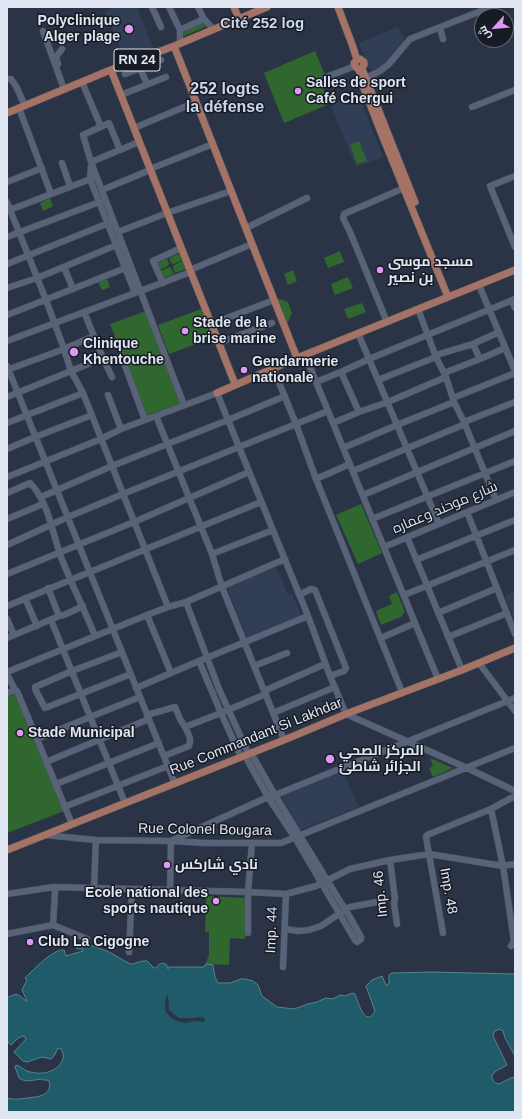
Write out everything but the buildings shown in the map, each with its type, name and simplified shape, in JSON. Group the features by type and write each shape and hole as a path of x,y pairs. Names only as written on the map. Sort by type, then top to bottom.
{"main road":[{"path":"234,7 238,19"},
{"name":"RN 24","path":"7,113 111,70 177,45 267,7"},
{"path":"338,7 450,296"},
{"path":"341,7 356,46 364,86 404,188 450,296"},
{"path":"177,45 196,102 297,358"},
{"path":"111,70 235,384"},
{"path":"217,393 297,358 515,270"},
{"name":"Rue Commandant Si Lakhdar","path":"7,850 515,648"}],"street":[{"path":"152,7 161,27"},
{"path":"170,7 180,30 177,45"},
{"path":"198,7 204,19 213,29"},
{"path":"366,78 380,71 389,64 410,40 491,7"},
{"path":"180,30 204,19"},
{"path":"440,28 443,39"},
{"path":"43,31 66,88"},
{"path":"62,49 56,60 66,88"},
{"path":"125,74 161,60"},
{"path":"324,78 359,64"},
{"path":"140,68 146,84"},
{"path":"120,95 166,77"},
{"path":"7,78 11,79 22,107 51,194"},
{"path":"82,82 101,127"},
{"path":"472,108 515,90"},
{"path":"134,128 196,102"},
{"path":"120,150 109,123 83,135 94,178 184,405"},
{"path":"91,162 139,142"},
{"path":"102,190 213,144"},
{"path":"62,163 70,186"},
{"path":"7,182 42,168"},
{"path":"515,176 490,186 515,247"},
{"path":"8,210 94,178"},
{"path":"94,178 102,190 103,201"},
{"path":"387,322 343,218 344,214 404,188"},
{"path":"118,232 231,191"},
{"path":"246,228 307,198"},
{"path":"7,237 103,201"},
{"path":"7,202 8,210 19,232 55,323 71,371 83,393 168,607"},
{"path":"111,222 118,232 119,244"},
{"path":"7,264 111,222"},
{"path":"7,288 37,278 119,244"},
{"path":"7,341 163,283 252,244"},
{"path":"163,283 153,261 181,248"},
{"path":"64,267 72,289"},
{"path":"7,315 128,267"},
{"path":"343,448 515,372 513,362 505,348 479,285"},
{"path":"211,324 274,300"},
{"path":"316,382 428,334 513,300 515,308"},
{"path":"418,309 496,500"},
{"path":"84,312 112,377"},
{"path":"219,343 272,323"},
{"path":"378,380 436,356 473,344 499,332"},
{"path":"358,333 439,524"},
{"path":"94,336 64,349 7,368 18,392 175,784"},
{"path":"473,344 480,359"},
{"path":"333,423 388,402 505,348"},
{"path":"121,355 145,420"},
{"path":"305,355 438,679"},
{"path":"7,397 103,358"},
{"path":"274,368 316,479 402,692"},
{"path":"341,372 359,412"},
{"path":"7,423 83,393"},
{"path":"7,477 101,439 121,429 217,393 308,616 325,664 346,714 515,791"},
{"path":"108,395 121,429"},
{"path":"41,497 112,466 285,396"},
{"path":"353,471 408,449 515,402"},
{"path":"7,545 178,471 239,448 328,411"},
{"path":"7,449 92,415"},
{"path":"156,416 212,554 222,587 244,643 284,740"},
{"path":"363,495 515,431"},
{"path":"372,519 515,461"},
{"path":"316,479 350,464"},
{"path":"7,574 134,522 249,472"},
{"path":"7,492 30,483 37,490 52,526 71,580 95,636"},
{"name":"شارع موحند وعماره","path":"384,547 515,492"},
{"path":"7,606 262,502"},
{"path":"7,519 43,504"},
{"path":"467,512 515,634"},
{"path":"416,560 515,520"},
{"path":"212,554 273,530"},
{"path":"407,537 462,670"},
{"path":"404,595 515,550"},
{"path":"72,824 17,691 15,690 7,673 147,615 186,602 285,559"},
{"path":"48,588 59,616"},
{"path":"438,613 498,588"},
{"path":"299,595 311,589 315,590 346,668 346,670 330,676"},
{"path":"25,598 37,626"},
{"path":"186,602 246,755 275,795 342,911"},
{"path":"7,638 83,606"},
{"path":"448,638 507,613"},
{"path":"147,615 171,673"},
{"path":"136,688 308,616"},
{"path":"7,619 14,635"},
{"path":"51,620 125,803"},
{"path":"380,638 415,623"},
{"path":"122,652 72,671 36,687 35,689 45,708 131,674"},
{"path":"254,666 287,653"},
{"path":"199,661 221,713 246,755 268,797 298,837"},
{"path":"479,663 515,711"},
{"path":"185,728 228,710 325,664"},
{"path":"273,713 335,687"},
{"path":"7,693 15,690"},
{"path":"37,739 140,697"},
{"path":"170,890 171,841 268,797 515,698"},
{"path":"46,762 175,706 180,719 190,736 191,742 189,746 164,756"},
{"path":"56,784 159,743"},
{"name":"Rue Colonel Bougara","path":"44,835 96,840 205,843 281,843 515,748"},
{"path":"64,807 168,766"},
{"path":"513,943 503,866 491,809 510,798 515,797"},
{"name":"Imp. 48","path":"444,933 426,837 429,834 491,809"},
{"path":"94,888 96,840"},
{"path":"248,933 248,892 252,843"},
{"path":"7,894 54,887 286,894 316,886 350,869 390,860 429,854 503,866 515,864"},
{"name":"Imp. 46","path":"390,860 397,924"},
{"path":"53,926 54,887"},
{"path":"129,952 132,889"},
{"name":"Imp. 44","path":"283,967 286,894"},
{"path":"285,929 298,931 309,930 321,926 350,907 377,902"},
{"path":"7,934 53,926 88,938"}],"shaded area":[{"name":"Polyclinique Alger plage","path":"114,7 137,7 153,47 125,59 105,11"},
{"path":"398,27 404,36 403,41 384,65 370,70 359,43"},
{"path":"357,95 360,99 383,157 356,167 331,106"},
{"path":"276,567 288,595 292,594 301,615 247,637 227,587"},
{"path":"515,591 515,621 505,596"},
{"path":"343,770 358,807 300,830 281,796"},
{"path":"77,945 93,946 109,952 130,964 147,961 154,968 161,963 166,964 168,969 169,967 204,967 206,964 213,965 215,977 218,983 230,983 241,979 253,981 258,985 262,996 277,1007 294,1009 326,998 332,999 341,995 345,996 353,993 355,994 362,1012 368,1017 375,1011 366,986 372,980 382,976 386,985 388,985 389,975 392,973 432,972 515,974 515,1056 505,1038 503,1031 499,1029 494,1032 493,1036 507,1065 496,1071 492,1075 492,1078 499,1084 513,1077 515,1080 515,1112 7,1112 7,1098 31,1098 43,1095 49,1090 50,1086 49,1081 47,1080 22,1080 19,1078 15,1067 16,1065 27,1071 46,1073 58,1067 62,1061 63,1053 61,1049 58,1048 51,1059 42,1057 27,1062 23,1061 14,1052 26,1039 24,1036 18,1038 11,1045 7,1041 7,998 15,994 27,1001 22,990 27,980 25,978 54,953 64,950 66,956 83,951 83,949 77,949"}],"green space":[{"path":"204,23 205,27 184,36 183,31"},
{"name":"Salles de sport Café Chergui","path":"315,51 327,80 323,84 327,105 284,123 264,73"},
{"path":"359,141 367,161 357,164 350,145"},
{"path":"50,198 53,206 43,211 40,203"},
{"path":"340,251 344,262 328,268 324,258"},
{"path":"180,253 183,260 174,264 171,263 169,258"},
{"path":"167,259 169,263 168,266 159,270 157,263"},
{"path":"183,261 186,269 175,273 173,268 174,265"},
{"path":"169,267 174,274 163,278 160,271"},
{"path":"293,270 297,281 288,285 284,274"},
{"path":"348,277 353,288 335,295 331,284"},
{"path":"107,279 110,287 102,290 98,282"},
{"path":"277,298 288,302 292,313 287,324"},
{"path":"362,303 366,312 348,319 344,309"},
{"name":"Stade de la brise marine","path":"201,309 212,338 169,354 158,325"},
{"path":"146,311 181,403 145,416 110,324"},
{"path":"361,504 382,553 358,564 336,515"},
{"path":"397,592 405,612 402,614 403,616 381,625 376,611 392,604 389,596"},
{"path":"16,694 64,811 7,833 7,697"},
{"path":"430,758 453,768 433,777 429,768 433,766"},
{"path":"206,896 245,898 245,939 230,938 229,965 206,964 204,967 209,955 209,932 205,932"}],"pier":[{"path":"167,996 169,1010 179,1018 200,1017 204,1018 205,1021 185,1023 171,1018 166,1012 165,1008"}],"place":[{"name":"Polyclinique Alger plage","path":"129,29"},
{"name":"Salles de sport Café Chergui","path":"298,91"},
{"name":"مسجد موسى بن نصير","path":"380,270"},
{"name":"Stade de la brise marine","path":"185,331"},
{"name":"Clinique Khentouche","path":"74,352"},
{"name":"Gendarmerie nationale","path":"244,370"},
{"name":"Stade Municipal","path":"20,733"},
{"name":"المركز الصحي الجزائر شاطئ","path":"330,759"},
{"name":"نادي شاركس","path":"167,865"},
{"name":"Ecole national des sports nautique","path":"216,901"},
{"name":"Club La Cigogne","path":"30,942"}],"district":[{"name":"Cité 252 log","path":"262,24"},
{"name":"252 logts la défense","path":"225,99"}]}
